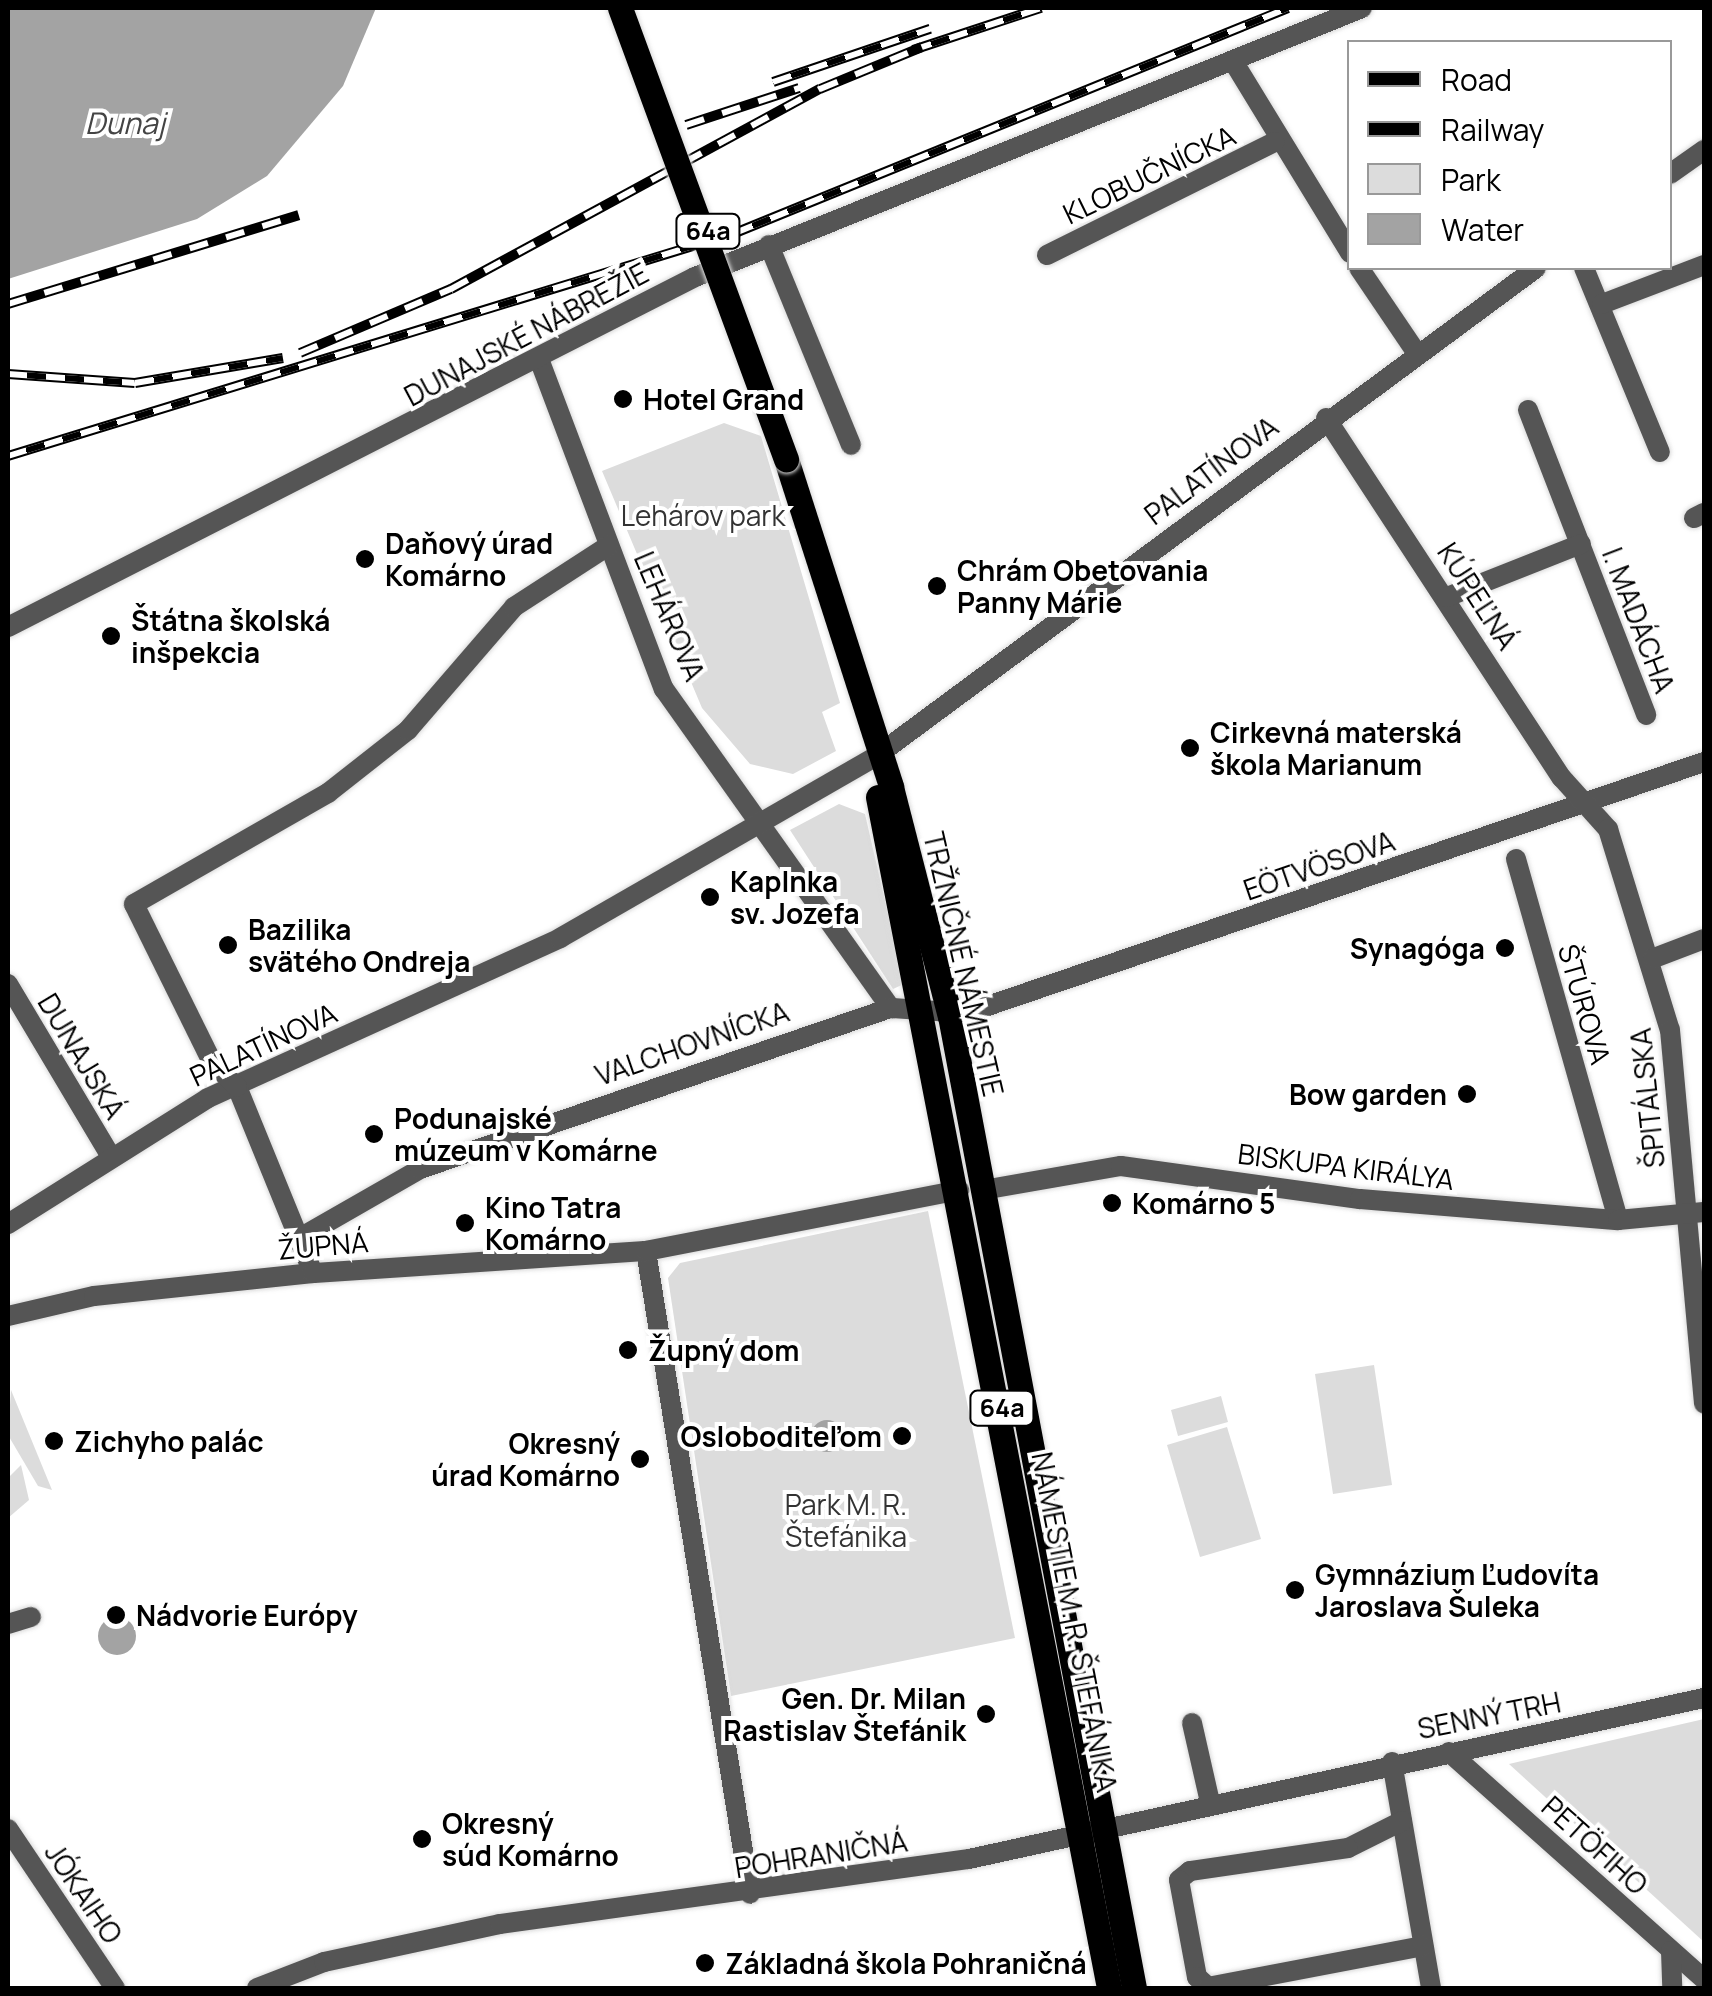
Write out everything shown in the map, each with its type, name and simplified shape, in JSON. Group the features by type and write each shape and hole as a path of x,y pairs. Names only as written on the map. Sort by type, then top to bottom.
{"main road":[{"name":"64a","path":"620,8 786,458 875,757"},
{"name":"TRŽNIČNÉ NÁMESTIE","path":"875,757 920,1014 971,1190"},
{"name":"TRŽNIČNÉ NÁMESTIE","path":"875,757 892,787 950,1016 971,1190"},
{"name":"64a","path":"971,1190 1096,1828 1134,1988"},
{"name":"64a","path":"1096,1828 1109,1988"}],"street":[{"name":"DUNAJSKÉ NÁBREŽIE","path":"8,628 769,246 1362,8"},
{"path":"1233,60 1275,142 1347,249"},
{"name":"KLOBUČNÍCKA","path":"1048,255 1275,142"},
{"path":"1672,173 1704,150"},
{"path":"769,246 852,446"},
{"path":"1602,304 1704,265"},
{"path":"1360,270 1418,355"},
{"name":"PALATÍNOVA","path":"875,757 1326,418 1533,270"},
{"path":"1585,270 1660,452"},
{"name":"LEHÁROVA","path":"539,359 664,689 764,819"},
{"name":"I. MADÁCHA","path":"1528,410 1646,715"},
{"name":"KÚPEĽNÁ","path":"1326,418 1584,804"},
{"name":"I. MADÁCHA","path":"1447,596 1582,544"},
{"path":"313,1272 237,1088 212,1062 134,904 328,793 408,730 514,606 608,546"},
{"path":"875,757 764,819 890,1008"},
{"name":"EÖTVÖSOVA","path":"950,1016 1704,762"},
{"name":"ŠPITÁLSKA","path":"1584,804 1608,829 1654,958 1682,1103 1696,1214 1704,1404"},
{"name":"PALATÍNOVA","path":"8,1224 111,1157 237,1088 560,938 764,819"},
{"name":"ŠTÚROVA","path":"1516,859 1618,1220"},
{"path":"1654,958 1704,939"},
{"name":"DUNAJSKÁ","path":"8,984 111,1157"},
{"name":"TRŽNIČNÉ NÁMESTIE","path":"890,1008 920,1014"},
{"name":"VALCHOVNÍCKA","path":"298,1239 420,1169 890,1008"},
{"path":"920,1014 950,1016"},
{"name":"BISKUPA KIRÁLYA","path":"646,1250 1120,1166 1302,1198 1618,1220 1696,1214"},
{"path":"646,1250 700,1604 750,1894"},
{"name":"ŽUPNÁ","path":"8,1316 94,1296 313,1272 646,1250"},
{"path":"8,1624 32,1617"},
{"name":"SENNÝ TRH","path":"1431,1988 1392,1762 1704,1698"},
{"path":"1192,1723 1210,1802"},
{"name":"PETÖFIHO","path":"1449,1752 1704,1979"},
{"name":"POHRANIČNÁ","path":"257,1988 324,1962 500,1924 750,1894 1096,1828 1392,1762"},
{"path":"1402,1821 1348,1848 1190,1870 1179,1880 1196,1977 1208,1988 1422,1946"},
{"name":"JÓKAIHO","path":"8,1829 115,1988"},
{"path":"1671,1950 1672,1988"}],"green space":[{"name":"Lehárov park","path":"724,423 761,436 840,703 822,712 836,751 793,774 750,764 702,708 602,471"},
{"path":"839,804 865,814 904,984 893,989 790,830"},
{"name":"Park M. R. Štefánika","path":"928,1211 1015,1638 731,1696 668,1278 680,1263"},
{"path":"1374,1365 1392,1485 1333,1494 1315,1374"},
{"path":"11,1390 52,1490 38,1486 8,1435"},
{"path":"1221,1396 1228,1422 1178,1436 1171,1410"},
{"path":"1227,1427 1261,1539 1200,1557 1167,1445"},
{"path":"21,1465 29,1500 8,1518 8,1478"},
{"path":"1704,1719 1704,1942 1509,1764"}],"water":[{"name":"Dunaj","path":"8,8 376,8 343,86 267,176 197,219 8,279"},
{"path":"827,1420 838,1425 843,1436 838,1447 827,1452 816,1447 811,1436 816,1425"},
{"path":"117,1617 130,1623 136,1636 130,1649 117,1655 104,1649 98,1636 104,1623"}],"railway":[{"path":"913,50 1041,8"},
{"path":"8,456 735,233 1288,8"},
{"path":"773,82 930,29"},
{"path":"300,353 451,289 820,89 922,47"},
{"path":"686,125 799,88"},
{"path":"8,304 299,215"},
{"path":"8,374 135,383 283,358"}],"place":[{"name":"Hotel Grand","path":"623,399"},
{"name":"Daňový úrad Komárno","path":"365,559"},
{"name":"Chrám Obetovania Panny Márie","path":"937,586"},
{"name":"Štátna školská inšpekcia","path":"111,636"},
{"name":"Cirkevná materská škola Marianum","path":"1190,748"},
{"name":"Kaplnka sv. Jozefa","path":"710,897"},
{"name":"Bazilika svätého Ondreja","path":"228,945"},
{"name":"Synagóga","path":"1505,948"},
{"name":"Bow garden","path":"1467,1094"},
{"name":"Podunajské múzeum v Komárne","path":"374,1134"},
{"name":"Komárno 5","path":"1112,1203"},
{"name":"Kino Tatra Komárno","path":"465,1223"},
{"name":"Župný dom","path":"628,1350"},
{"name":"Osloboditeľom","path":"902,1436"},
{"name":"Zichyho palác","path":"54,1441"},
{"name":"Okresný úrad Komárno","path":"640,1459"},
{"name":"Gymnázium Ľudovíta Jaroslava Šuleka","path":"1295,1590"},
{"name":"Nádvorie Európy","path":"116,1615"},
{"name":"Gen. Dr. Milan Rastislav Štefánik","path":"986,1714"},
{"name":"Okresný súd Komárno","path":"422,1839"},
{"name":"Základná škola Pohraničná","path":"705,1963"}]}
